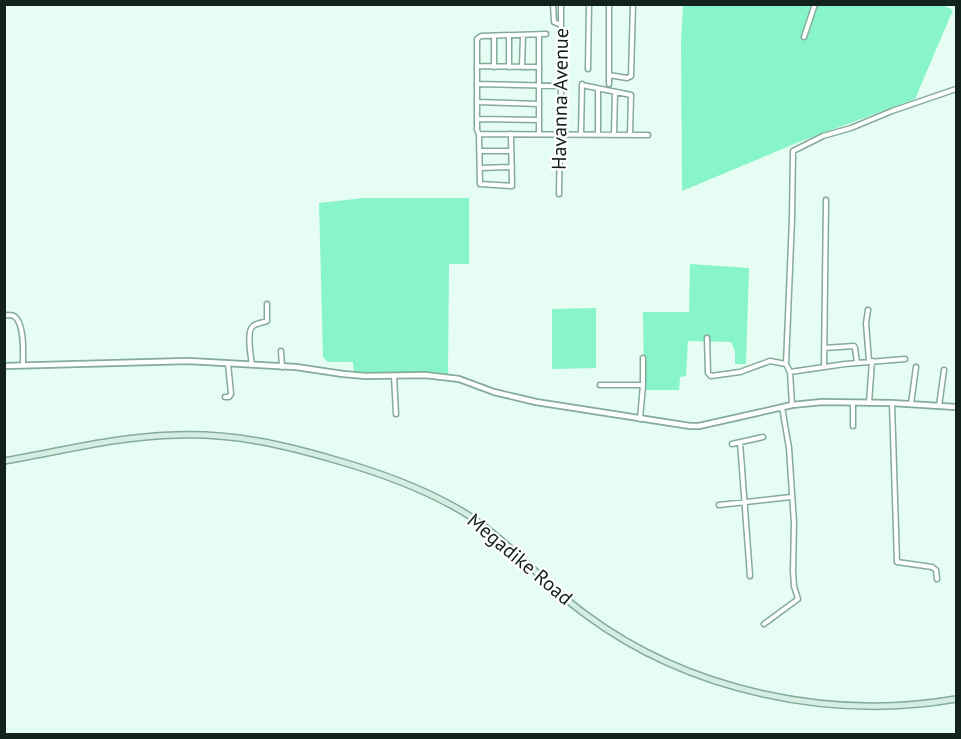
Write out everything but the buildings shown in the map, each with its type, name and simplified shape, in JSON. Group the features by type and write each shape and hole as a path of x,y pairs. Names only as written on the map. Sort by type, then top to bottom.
{"main road":[{"name":"Megadike Road","path":"4,461 122,439 175,435 231,436 273,443 375,472 449,503 492,531 562,596 605,628 651,654 722,683 794,699 836,704 902,705 957,699"}],"street":[{"path":"553,4 554,22 561,25"},
{"name":"Havanna Avenue","path":"559,194 561,4"},
{"path":"588,69 589,4"},
{"path":"609,4 609,84"},
{"path":"609,75 629,78 631,76 633,4"},
{"path":"804,37 815,4"},
{"path":"538,134 539,34"},
{"path":"511,134 512,186 480,184 477,130 477,39 481,36 546,34"},
{"path":"509,35 509,67"},
{"path":"522,67 523,35"},
{"path":"494,36 494,67"},
{"path":"477,66 539,67"},
{"path":"477,84 561,86"},
{"path":"581,135 582,85 631,94 630,135"},
{"path":"597,135 598,89"},
{"path":"792,405 790,372 786,364 793,151 826,135 957,89"},
{"path":"614,135 615,92"},
{"path":"477,102 539,104"},
{"path":"477,119 539,120"},
{"path":"479,134 648,135"},
{"path":"479,151 512,151"},
{"path":"480,168 512,167"},
{"path":"824,367 826,200"},
{"path":"252,365 250,331 252,326 267,321 267,304"},
{"path":"868,310 866,323 871,361 869,403"},
{"path":"4,315 16,317 22,330 23,365"},
{"path":"707,338 708,373 711,376 740,372 767,361 786,364"},
{"path":"824,348 854,346 857,363"},
{"path":"281,351 282,367"},
{"path":"640,419 643,358"},
{"path":"790,372 871,361 905,359"},
{"path":"4,366 188,361 282,367 343,374 425,375 459,379 494,392 536,402 681,426 699,426 792,405 822,402 957,407"},
{"path":"225,397 231,394 228,363"},
{"path":"911,404 916,367"},
{"path":"939,405 944,370"},
{"path":"394,376 396,414"},
{"path":"600,385 643,385"},
{"path":"853,403 853,426"},
{"path":"892,403 897,562 932,567 936,570 937,579"},
{"path":"764,624 798,599 794,586 794,522 789,448 782,407"},
{"path":"732,444 763,437"},
{"path":"740,442 750,576"},
{"path":"718,505 791,497"}],"green space":[{"path":"941,4 953,10 915,99 799,142 682,191 681,41 683,5"},
{"path":"364,198 469,198 469,264 449,264 448,374 354,373 353,362 328,362 323,357 319,203"},
{"path":"690,264 749,268 746,364 735,364 735,351 731,342 688,341 686,376 680,377 679,390 644,390 643,312 689,312"},
{"path":"596,308 596,368 552,369 552,309"}]}
